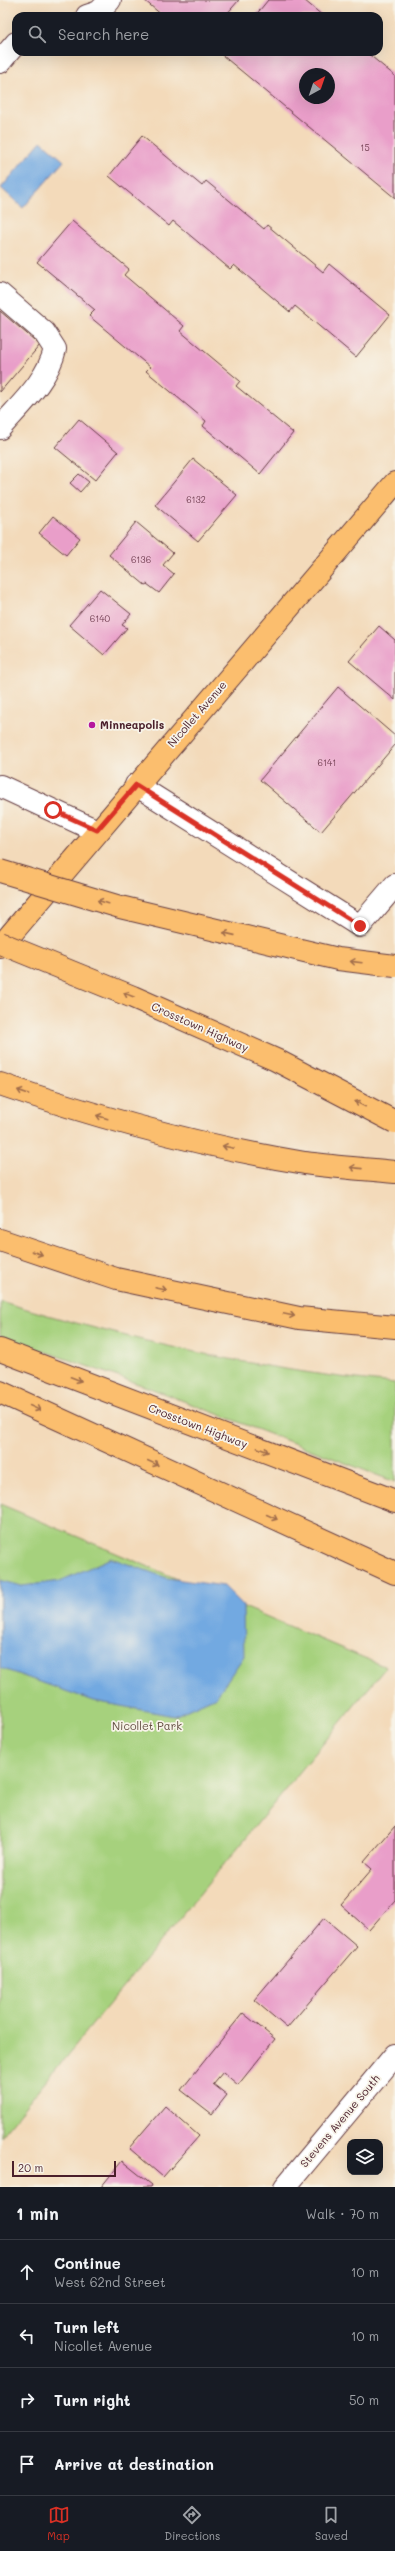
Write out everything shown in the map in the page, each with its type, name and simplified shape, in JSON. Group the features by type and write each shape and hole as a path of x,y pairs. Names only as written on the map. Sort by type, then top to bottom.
{"main road":[{"name":"Nicollet Avenue","path":"0,947 97,830 395,482"},
{"path":"0,871 120,907 338,959 395,966"},
{"name":"Crosstown Highway","path":"0,943 133,997 276,1060 395,1122"},
{"path":"0,1084 47,1100 135,1126 305,1163 395,1172"},
{"path":"0,1240 116,1279 299,1318 395,1327"},
{"name":"Crosstown Highway","path":"0,1350 395,1501"},
{"path":"0,1392 395,1573"}],"street":[{"path":"100,12 110,0"},
{"path":"0,62 12,48"},
{"path":"0,294 44,332 55,348 52,363 44,377 0,428"},
{"path":"136,785 360,926 395,884"},
{"path":"0,786 97,830"},
{"name":"Stevens Avenue South","path":"285,2187 395,2055"}],"green space":[{"path":"0,1301 97,1329 196,1352 295,1371 395,1383 395,1482 147,1387 0,1336"},
{"name":"Nicollet Park","path":"0,1504 386,1667 0,2137"}],"water":[{"path":"41,141 64,161 23,208 1,188"},
{"path":"111,1558 167,1578 224,1586 243,1605 244,1656 216,1697 174,1716 94,1701 0,1668 0,1580 22,1586 60,1581"}],"building":[{"path":"144,0 239,0 228,12 158,12"},
{"path":"268,0 304,0 318,12 258,12"},
{"path":"223,56 371,56 395,76 395,198"},
{"path":"142,136 202,186 206,181 264,229 267,225 323,272 329,264 390,315 356,357 295,306 290,312 234,265 230,269 173,221 169,226 109,176"},
{"path":"72,221 129,269 124,275 184,326 180,331 240,381 236,386 293,433 260,474 203,426 206,421 146,371 150,367 89,316 95,310 37,262"},
{"path":"0,311 40,345 0,392"},
{"path":"79,419 118,452 95,480 55,447"},
{"path":"193,459 237,495 198,541 155,505"},
{"path":"79,474 89,482 80,492 70,483"},
{"path":"53,516 80,538 66,555 39,533"},
{"path":"136,522 173,553 163,565 174,574 159,593 147,584 145,585 109,555"},
{"path":"100,589 131,614 122,625 127,628 104,655 69,625"},
{"path":"379,626 395,640 395,700 349,661"},
{"path":"338,687 395,736 395,745 321,832 260,780"},
{"path":"395,1826 395,1900 369,1930 341,1905 372,1869 364,1862"},
{"path":"324,1918 357,1946 287,2028 254,2000"},
{"path":"243,2013 275,2039 238,2085 223,2072 213,2084 227,2095 212,2114 181,2090"},
{"path":"165,2106 199,2136 163,2177 129,2148"},
{"path":"122,2161 152,2185 151,2187 101,2187"}],"place":[{"name":"Minneapolis","path":"92,725"}],"route":[{"path":"53,810 97,830 136,785 360,926"}]}
